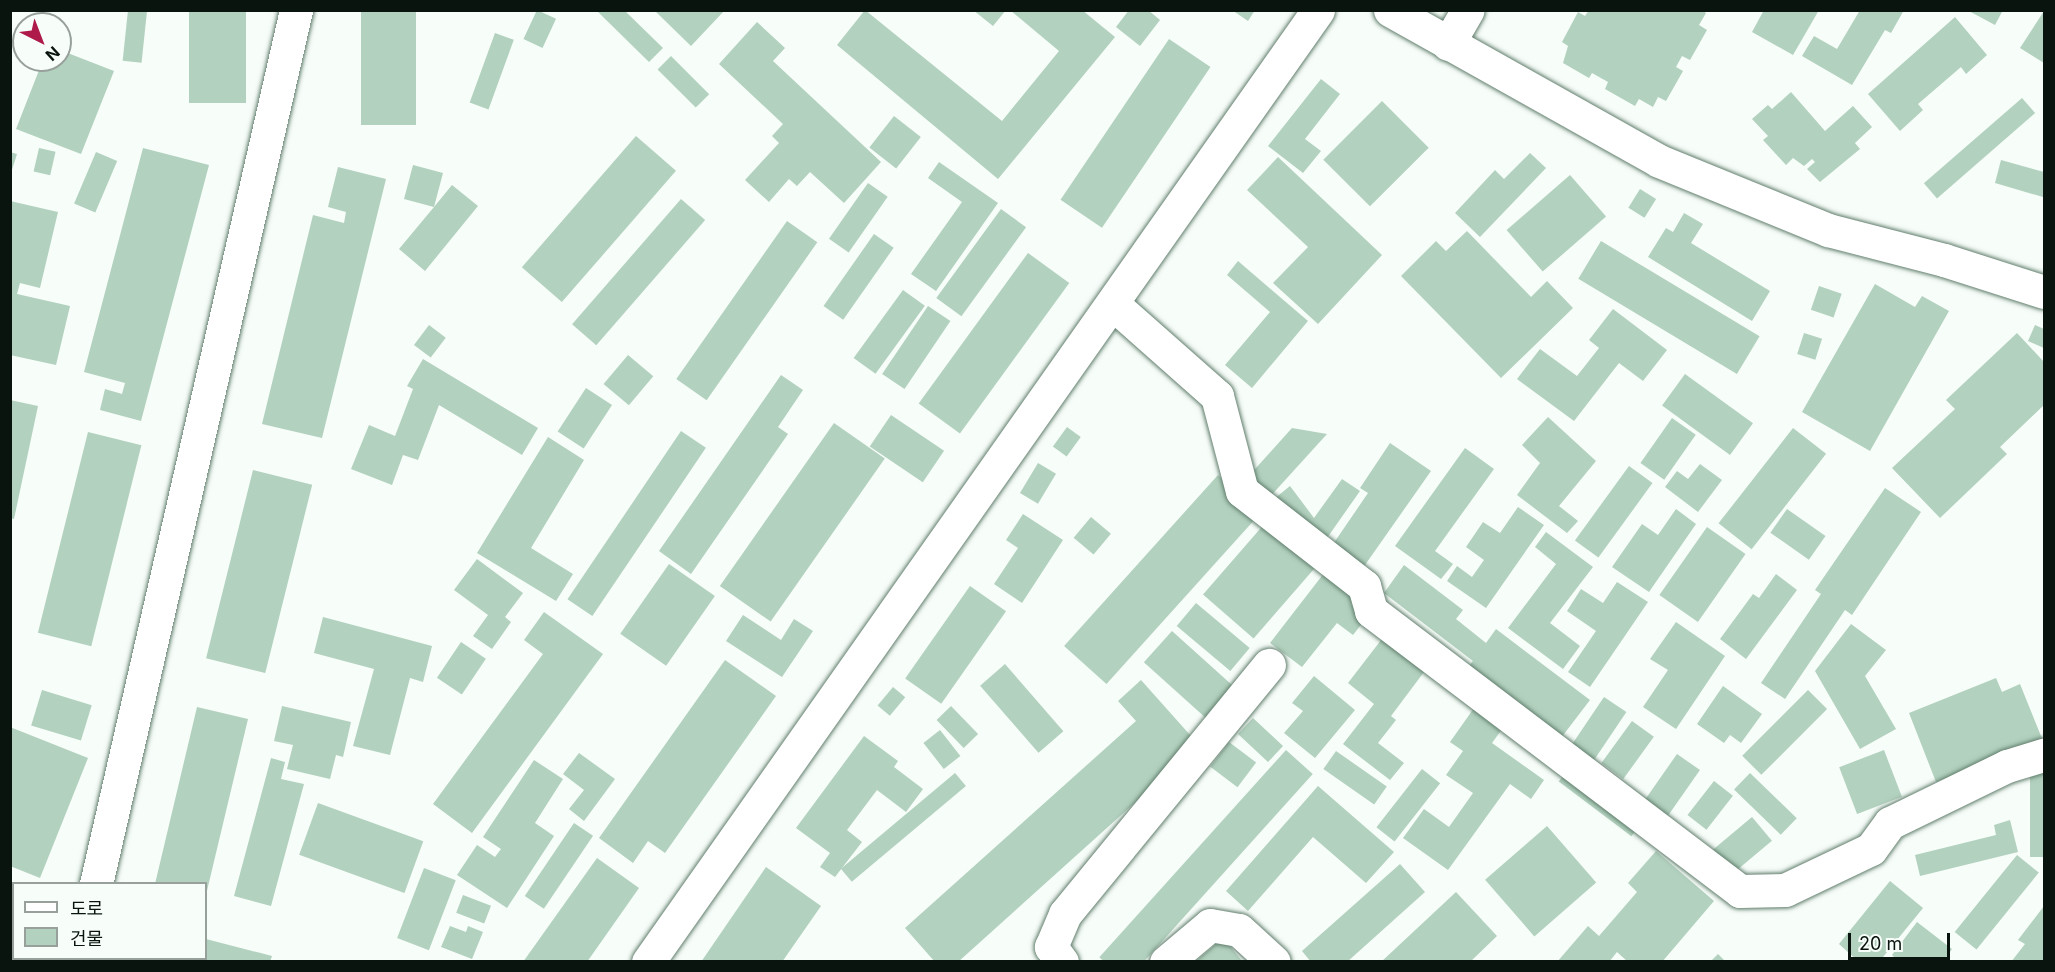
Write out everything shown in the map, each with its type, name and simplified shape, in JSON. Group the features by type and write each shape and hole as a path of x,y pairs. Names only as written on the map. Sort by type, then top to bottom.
{"main road":[{"path":"96,882 296,10"},
{"path":"648,962 1318,10"},
{"path":"1390,10 1659,161 1828,230 1944,260 2044,292"},
{"path":"1448,44 1468,10"},
{"path":"1113,304 1217,396 1242,491 1364,586 1371,611 1740,891 1785,890 1871,849 1890,823 2007,766 2044,755"},
{"path":"1062,962 1051,947 1065,914 1269,664"},
{"path":"1166,962 1210,925 1239,930 1274,962"}],"building":[{"path":"128,10 147,12 142,63 123,61"},
{"path":"189,10 246,10 246,103 189,103"},
{"path":"361,10 416,10 416,125 361,125"},
{"path":"537,10 556,19 543,48 523,39"},
{"path":"596,10 624,10 663,48 649,62"},
{"path":"654,10 725,10 691,46"},
{"path":"865,10 1002,121 1059,51 1010,10 1082,10 1115,37 998,179 837,45"},
{"path":"973,10 1006,10 993,26"},
{"path":"1129,10 1148,10 1160,20 1140,46 1116,27"},
{"path":"1232,10 1255,10 1248,21"},
{"path":"1589,10 1702,10 1706,13 1699,25 1707,30 1690,60 1682,56 1676,67 1683,71 1666,101 1658,97 1653,107 1639,99 1635,106 1605,89 1608,82 1592,73 1589,78 1563,63 1568,46 1562,42 1578,12 1585,16"},
{"path":"1764,10 1819,10 1793,55 1752,32"},
{"path":"1860,10 1904,10 1891,33 1885,30 1852,85 1802,56 1814,36 1837,49"},
{"path":"1967,10 2003,10 1995,25"},
{"path":"2044,11 2044,63 2020,48"},
{"path":"1955,17 1987,55 1966,74 1961,67 1918,104 1923,110 1900,131 1868,94"},
{"path":"757,22 785,48 773,61 881,162 844,203 810,172 797,186 789,179 769,202 745,180 779,143 772,136 783,124 719,64"},
{"path":"495,33 514,40 488,109 470,103"},
{"path":"1169,39 1210,67 1102,228 1061,200"},
{"path":"72,55 114,71 81,154 16,129 38,72 72,72"},
{"path":"671,56 709,94 696,108 658,69"},
{"path":"1321,79 1340,94 1305,139 1321,151 1303,173 1268,146"},
{"path":"1791,92 1825,131 1853,106 1872,127 1855,143 1860,149 1820,182 1807,169 1815,162 1812,159 1804,166 1793,158 1786,165 1763,140 1768,136 1752,119 1768,105 1772,109"},
{"path":"2022,98 2035,113 1937,198 1924,183"},
{"path":"1382,101 1429,148 1370,206 1323,160"},
{"path":"894,116 921,137 896,168 869,148"},
{"path":"636,136 676,171 562,302 522,267"},
{"path":"39,148 56,152 50,175 34,171"},
{"path":"143,148 209,165 141,421 100,410 105,389 122,394 125,383 84,372"},
{"path":"10,152 17,154 11,173 10,173"},
{"path":"96,152 117,161 95,213 74,204"},
{"path":"1530,153 1546,168 1480,237 1455,213 1495,170 1504,179"},
{"path":"1278,157 1382,255 1318,324 1273,283 1308,247 1247,190"},
{"path":"2001,160 2044,172 2043,197 1995,183"},
{"path":"939,162 998,203 936,291 911,274 962,202 928,178"},
{"path":"413,165 443,173 434,207 404,199"},
{"path":"338,167 386,179 322,438 262,424 313,215 344,223 346,212 328,207"},
{"path":"1570,175 1606,217 1543,272 1507,230"},
{"path":"868,183 888,197 849,252 829,239"},
{"path":"452,185 478,206 425,271 399,249"},
{"path":"1640,189 1656,199 1644,218 1628,208"},
{"path":"681,199 705,220 596,345 572,324"},
{"path":"10,201 58,212 40,288 20,283 17,294 70,306 56,365 10,355"},
{"path":"1001,209 1026,227 961,316 936,298"},
{"path":"1684,213 1703,224 1691,243 1770,291 1752,321 1648,257 1666,228 1673,232"},
{"path":"787,221 817,242 707,400 676,379"},
{"path":"1467,231 1531,297 1547,281 1573,308 1501,378 1401,276 1436,241 1446,251"},
{"path":"874,234 894,248 843,320 824,306"},
{"path":"1601,241 1760,336 1737,374 1578,279"},
{"path":"1028,253 1069,283 960,433 919,403"},
{"path":"1238,261 1308,321 1252,388 1225,365 1270,312 1227,275"},
{"path":"1875,284 1915,307 1922,296 1949,311 1870,451 1802,412"},
{"path":"1819,286 1842,294 1834,317 1811,310"},
{"path":"903,290 925,306 875,374 854,358"},
{"path":"928,306 950,321 905,389 882,374"},
{"path":"1613,309 1667,350 1643,381 1619,363 1574,421 1517,379 1540,349 1577,376 1599,348 1589,340"},
{"path":"429,325 446,338 431,358 414,345"},
{"path":"2035,325 2044,329 2044,348 2028,341"},
{"path":"1804,333 1822,339 1815,360 1797,354"},
{"path":"2017,333 2044,362 2044,405 2000,447 2007,454 1940,518 1892,468 1955,409 1946,400"},
{"path":"628,355 653,376 629,405 604,384"},
{"path":"423,359 538,428 522,455 439,405 418,460 403,455 392,485 351,469 369,425 395,436 413,389 407,386"},
{"path":"1685,374 1753,423 1730,455 1662,406"},
{"path":"781,375 803,390 778,427 788,434 691,574 659,551"},
{"path":"586,388 612,405 584,448 558,432"},
{"path":"10,400 38,406 14,519 10,518"},
{"path":"891,415 944,451 923,482 870,447"},
{"path":"1548,417 1596,461 1559,506 1578,521 1567,533 1517,495 1540,463 1522,445"},
{"path":"1672,418 1696,435 1664,480 1640,463"},
{"path":"834,423 885,459 771,622 720,586"},
{"path":"1067,427 1081,437 1067,456 1053,446"},
{"path":"1292,428 1327,434 1268,499 1246,479"},
{"path":"1793,428 1826,454 1752,549 1719,523"},
{"path":"681,431 706,448 592,616 567,599"},
{"path":"88,432 141,445 91,646 38,633"},
{"path":"548,437 584,460 531,548 573,574 556,601 477,553"},
{"path":"1390,443 1431,471 1358,575 1327,553 1368,493 1360,488"},
{"path":"1465,448 1494,469 1435,551 1453,564 1441,579 1395,546"},
{"path":"1038,463 1056,474 1038,504 1020,493"},
{"path":"1700,464 1722,480 1698,512 1665,487 1677,471 1688,479"},
{"path":"1629,466 1652,483 1598,557 1575,540"},
{"path":"253,470 312,485 265,673 206,658"},
{"path":"1218,475 1260,513 1106,684 1064,646"},
{"path":"1342,479 1360,491 1320,548 1274,499 1290,486 1314,518"},
{"path":"1885,488 1921,512 1852,615 1845,610 1785,699 1761,683 1821,594 1815,590"},
{"path":"1518,507 1544,525 1486,608 1447,581 1457,566 1472,577 1484,560 1466,547 1483,522 1500,533"},
{"path":"1676,509 1696,524 1649,592 1612,567 1642,524 1658,535"},
{"path":"1787,509 1826,536 1809,560 1770,533"},
{"path":"1023,514 1063,540 1022,603 994,584 1018,548 1006,540"},
{"path":"1091,517 1111,534 1094,554 1074,538"},
{"path":"1266,522 1317,566 1254,638 1203,594"},
{"path":"1707,527 1746,554 1698,622 1659,595"},
{"path":"1546,532 1593,567 1550,623 1580,646 1563,669 1508,628 1556,564 1535,547"},
{"path":"477,559 523,593 505,617 511,622 492,649 473,636 488,615 454,590"},
{"path":"669,564 715,596 666,666 620,634"},
{"path":"1404,565 1463,610 1456,619 1486,643 1496,629 1590,700 1561,738 1468,667 1473,661 1384,593"},
{"path":"1328,568 1360,593 1351,604 1367,617 1353,635 1337,623 1302,667 1270,643"},
{"path":"1776,574 1797,590 1746,659 1720,639 1753,594 1759,598"},
{"path":"1617,582 1648,602 1590,687 1568,672 1596,631 1567,611 1581,589 1603,603"},
{"path":"970,586 1006,611 941,704 905,679"},
{"path":"1196,603 1250,648 1230,671 1177,626"},
{"path":"544,612 603,654 472,833 433,804 543,654 524,640"},
{"path":"743,615 781,640 794,619 813,631 782,677 726,641"},
{"path":"323,617 432,646 423,682 410,678 390,755 353,746 374,669 314,653"},
{"path":"1676,622 1725,656 1676,729 1643,707 1668,670 1650,659"},
{"path":"1851,624 1886,650 1865,676 1896,729 1860,749 1815,671"},
{"path":"1172,631 1236,689 1208,720 1144,662"},
{"path":"1388,631 1430,664 1391,716 1396,720 1378,743 1404,763 1390,780 1343,744 1374,704 1348,683"},
{"path":"461,642 486,659 462,694 437,678"},
{"path":"725,660 776,696 665,853 648,841 633,863 599,838"},
{"path":"1005,664 1063,731 1038,753 980,686"},
{"path":"1314,676 1355,710 1315,758 1284,733 1303,711 1292,703"},
{"path":"1996,678 2002,692 2020,684 2043,741 1936,782 1909,713"},
{"path":"1141,680 1199,745 958,962 935,962 905,928 1136,721 1118,701"},
{"path":"1723,686 1762,714 1741,743 1730,735 1724,743 1697,724"},
{"path":"893,687 905,697 890,716 878,705"},
{"path":"42,690 92,705 81,741 31,725"},
{"path":"1808,690 1827,709 1761,775 1742,756"},
{"path":"1604,697 1626,712 1589,768 1567,753"},
{"path":"1479,701 1508,721 1492,743 1544,780 1531,799 1510,784 1448,870 1403,838 1424,809 1449,827 1473,793 1446,775 1463,751 1450,742"},
{"path":"282,706 351,722 343,757 336,755 330,779 287,769 293,745 274,741"},
{"path":"951,706 978,734 964,748 937,720"},
{"path":"197,707 248,719 207,891 207,882 155,882"},
{"path":"1253,718 1283,746 1268,762 1238,734"},
{"path":"1632,721 1654,737 1623,779 1601,763"},
{"path":"10,727 88,758 40,878 10,866"},
{"path":"940,730 960,756 944,769 923,743"},
{"path":"864,736 898,761 894,767 923,789 906,812 877,790 847,830 862,842 835,877 820,867 830,853 796,828"},
{"path":"1229,742 1256,762 1237,787 1210,767"},
{"path":"1286,750 1313,774 1144,962 1104,962 1099,957"},
{"path":"1884,750 1902,797 1857,814 1839,767"},
{"path":"1336,751 1387,787 1374,805 1323,769"},
{"path":"579,753 615,779 584,821 569,809 584,790 563,774"},
{"path":"1677,754 1700,770 1663,822 1640,806"},
{"path":"271,758 285,762 281,779 304,784 271,906 234,896"},
{"path":"534,760 563,779 535,823 554,836 507,908 457,875 477,845 495,857 501,849 483,837"},
{"path":"1569,768 1642,823 1631,836 1559,782"},
{"path":"1422,769 1440,783 1395,841 1376,827"},
{"path":"2030,772 2044,772 2044,857 2030,857"},
{"path":"955,773 966,786 852,882 841,869"},
{"path":"1750,773 1797,818 1781,835 1734,790"},
{"path":"1714,781 1733,796 1706,830 1688,815"},
{"path":"1318,786 1394,852 1366,883 1313,837 1248,911 1226,891"},
{"path":"318,803 423,841 404,893 299,855"},
{"path":"1752,817 1772,841 1731,875 1711,851"},
{"path":"2010,820 2018,852 1920,876 1915,855 1996,835 1994,825"},
{"path":"574,823 593,836 544,909 525,896"},
{"path":"1547,826 1596,883 1534,936 1485,880"},
{"path":"1656,851 1714,901 1662,962 1628,962 1617,952 1609,962 1557,962 1588,926 1599,936 1637,892 1628,883"},
{"path":"2017,855 2039,873 1976,950 1955,932"},
{"path":"597,858 639,888 587,962 523,962"},
{"path":"1400,864 1425,892 1347,962 1311,962 1302,951"},
{"path":"766,867 821,906 782,962 701,962"},
{"path":"424,868 456,880 429,950 397,938"},
{"path":"1890,881 1923,908 1879,962 1859,962 1839,944"},
{"path":"1456,892 1497,936 1470,962 1381,962"},
{"path":"463,895 491,906 484,923 456,913"},
{"path":"2044,906 2044,962 2011,962 2025,944 2018,940"},
{"path":"1917,922 1952,949 1943,962 1899,962 1892,955"},
{"path":"450,926 466,932 468,926 483,932 472,959 441,947"},
{"path":"1223,938 1243,962 1195,962"},
{"path":"207,939 272,956 270,962 164,962 207,960"},
{"path":"1718,954 1726,962 1710,962"}]}
